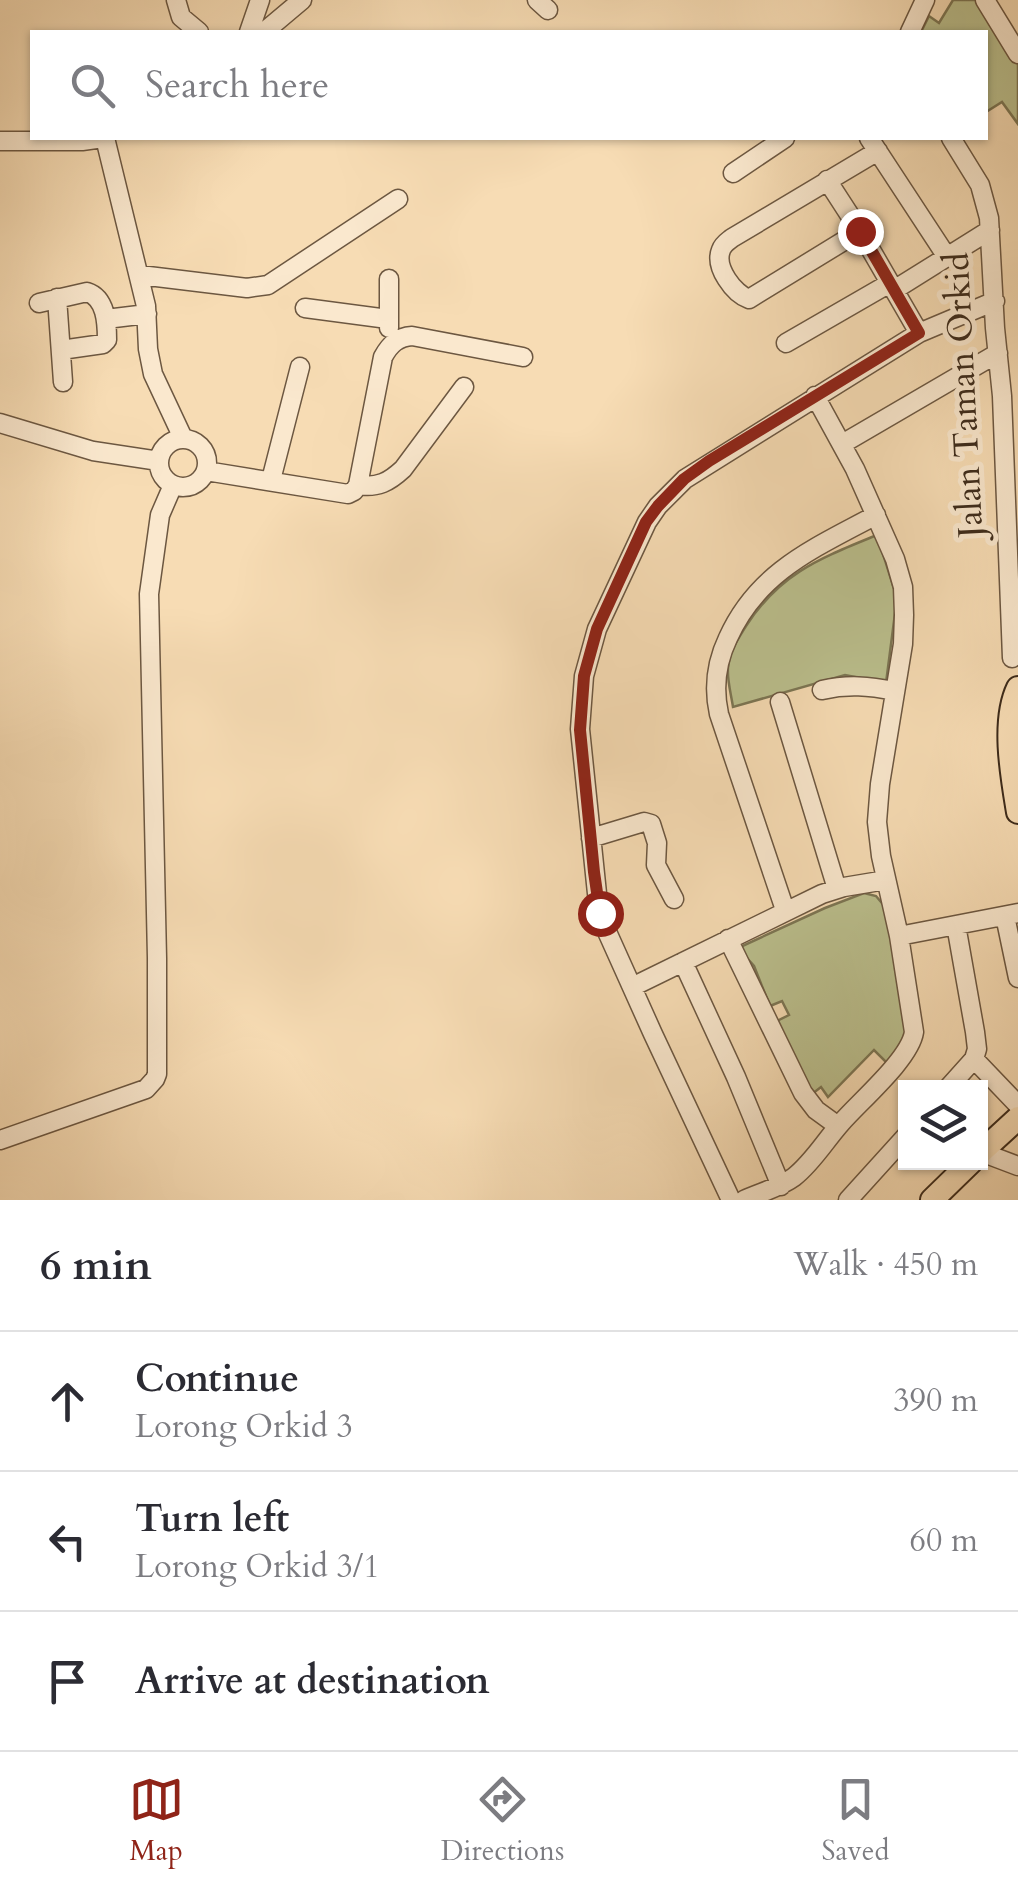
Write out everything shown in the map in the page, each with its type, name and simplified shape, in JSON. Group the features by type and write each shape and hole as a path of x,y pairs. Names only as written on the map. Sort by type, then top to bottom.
{"main road":[{"path":"1018,688 1010,724 1018,812"},
{"path":"988,1146 1018,1118"},
{"path":"932,1200 962,1170"}],"street":[{"path":"176,0 181,17 197,30"},
{"path":"250,30 260,0"},
{"path":"266,30 302,0"},
{"path":"911,30 925,0"},
{"path":"985,0 1018,54"},
{"path":"0,141 89,140"},
{"path":"104,140 140,275 152,374 183,438"},
{"path":"733,173 782,140"},
{"name":"Jalan Taman Orkid","path":"953,140 980,185 988,208 998,353 1009,373 1012,658"},
{"path":"860,231 749,299 738,294 728,281 718,257 722,246 827,180 873,144 947,257"},
{"path":"827,180 919,333"},
{"path":"140,275 246,288 268,286 398,199"},
{"path":"786,344 990,230"},
{"path":"389,279 392,344"},
{"path":"60,350 107,340 106,319 94,293 48,301 63,382"},
{"path":"732,1200 604,925 598,903 580,730 584,676 597,629 646,522 684,479 919,333 994,301"},
{"path":"306,308 388,319"},
{"path":"106,319 146,314"},
{"path":"206,471 342,495 354,491 383,356 392,344 412,336 522,357"},
{"path":"842,444 998,353"},
{"path":"271,480 300,368"},
{"path":"358,485 372,487 391,480 464,387"},
{"path":"744,1200 782,1185 806,1166 914,1038 879,840 878,804 903,644 904,600 895,559 876,515 815,396"},
{"path":"0,424 93,451 159,461"},
{"path":"183,438 203,449 206,471 189,486 173,484 162,475 159,461 166,445 183,438"},
{"path":"0,1140 146,1089 157,1074 148,594 160,514 173,484"},
{"path":"785,910 719,714 715,687 718,666 736,619 762,585 798,557 876,515"},
{"path":"822,690 856,685 895,691"},
{"path":"780,702 836,890"},
{"path":"591,838 644,822 651,824 658,843 656,865 674,899"},
{"path":"632,987 785,910 836,890 886,880"},
{"path":"899,936 1012,914 1018,978"},
{"path":"955,1080 974,1059 977,1049 956,925"},
{"path":"728,939 803,1093 816,1110 838,1126"},
{"path":"683,962 782,1185 796,1200"},
{"path":"974,1059 1011,1086 1018,1105"},
{"path":"848,1200 898,1145"},
{"path":"988,1155 1018,1166"}],"green space":[{"path":"953,0 981,0 1018,59 1018,124 1002,102 988,111 988,30 922,30 929,16 939,23"},
{"path":"877,535 897,598 886,683 845,675 733,707 728,677 730,657 759,608 804,569"},
{"path":"864,893 876,896 886,908 910,1029 888,1064 874,1050 828,1097 821,1087 812,1094 777,1021 789,1015 782,1001 770,1006 754,966 738,948"}],"route":[{"path":"600,913 580,730 584,676 597,629 646,522 684,479 919,333 860,231"}]}
